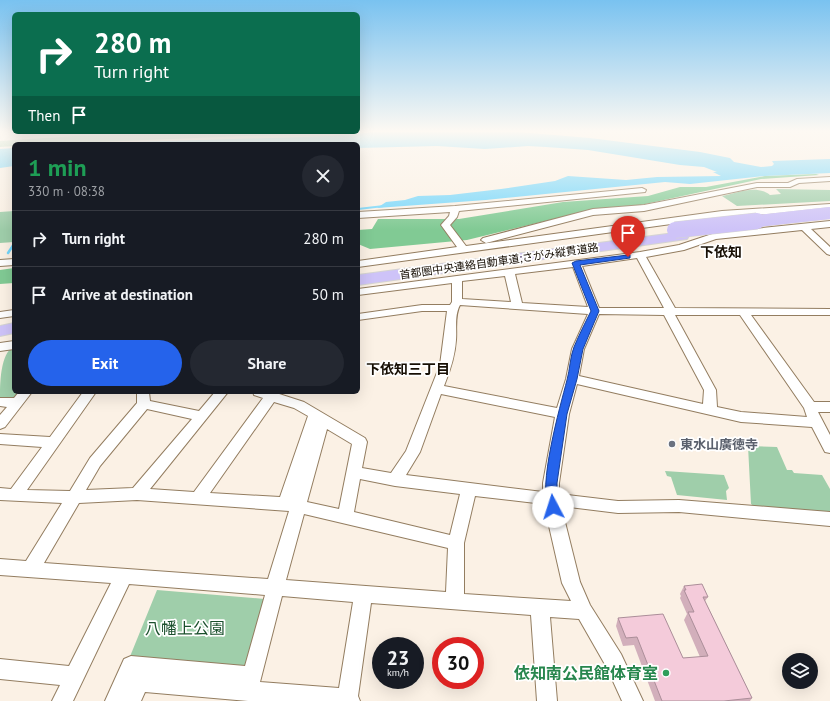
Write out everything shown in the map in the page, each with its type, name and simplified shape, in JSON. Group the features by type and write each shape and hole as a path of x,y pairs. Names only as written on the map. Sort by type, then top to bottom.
{"highway":[{"name":"首都圏中央連絡自動車道;さがみ縦貫道路","path":"360,273 830,213"},
{"name":"首都圏中央連絡自動車道;さがみ縦貫道路","path":"360,280 678,233 830,219"},
{"path":"0,323 12,321"},
{"path":"0,331 12,328"}],"street":[{"path":"360,264 494,239 592,212 644,208 757,185 790,185 797,181 830,179"},
{"path":"360,215 455,209 642,190"},
{"path":"461,246 749,212 830,207"},
{"path":"455,209 453,217 445,225 461,246"},
{"path":"749,212 773,229"},
{"path":"360,292 640,255 681,248 715,236 830,224"},
{"path":"803,226 830,252"},
{"path":"640,255 710,390 710,410"},
{"path":"0,263 12,262"},
{"path":"576,263 595,311 578,349 572,379 562,414 551,483 551,499 571,583 584,611 614,661 633,701"},
{"path":"509,272 517,306"},
{"path":"395,480 413,452 446,365 450,340 450,322 455,305 457,279"},
{"path":"360,317 455,305 517,306 595,311 830,312"},
{"path":"743,312 810,407 816,423 830,448"},
{"path":"0,315 12,313"},
{"path":"0,347 12,345"},
{"path":"572,379 741,417 816,423"},
{"path":"437,389 562,414"},
{"path":"0,424 24,394"},
{"path":"7,494 53,442 89,394"},
{"path":"138,494 220,394"},
{"path":"197,499 265,394 299,405 360,442 345,517"},
{"path":"31,569 95,462 143,398 202,416"},
{"path":"0,402 17,403"},
{"path":"810,407 830,407"},
{"path":"115,701 131,666 252,676 275,588 292,506 319,417"},
{"path":"0,439 53,442"},
{"path":"354,472 395,480 618,506 679,506 830,519"},
{"path":"456,601 456,543 469,488"},
{"path":"7,494 74,497 138,494 292,506 456,543"},
{"path":"0,567 584,611"},
{"path":"62,701 124,576"},
{"path":"132,701 139,682 244,696 348,700 364,595"},
{"path":"540,608 547,701"},
{"path":"0,669 74,676"}],"green space":[{"path":"819,175 761,179 636,206 587,211 467,240 370,249 360,245 360,230 372,229 378,219 459,219 563,202 648,196 680,187 706,187 765,176"},
{"path":"776,189 830,190 830,201 737,206 722,196 746,190 759,190 770,195 781,194"},
{"path":"12,211 12,242 0,243 0,212"},
{"path":"12,268 12,283 0,284 0,270"},
{"path":"12,348 12,394 18,394 11,398 0,399 3,362 9,350"},
{"path":"748,446 777,447 787,470 792,470 794,473 822,475 830,489 830,514 755,507 751,504"},
{"path":"665,471 724,475 729,488 726,491 727,500 677,495 671,477 667,476"},
{"name":"八幡上公園","path":"157,590 265,599 245,668 129,659"}],"water":[{"path":"0,165 12,165 12,166 0,168"},
{"path":"678,165 749,165 761,167 773,165 830,165 830,173 765,176 690,184 665,182 486,200 377,208 386,202 405,200 418,196 450,195 501,189 555,181 568,176 626,180 657,177 721,176 713,172 717,172 704,167"}],"building":[{"path":"702,584 708,597 703,597 752,698 724,701 662,701 637,637 626,638 618,618 663,614 683,658 708,656 688,612 694,612 684,590 686,590 684,586"}],"waterway":[{"path":"360,209 384,206"},
{"path":"8,253 12,247"}],"place":[{"name":"東水山廣徳寺","path":"672,444"},
{"name":"依知南公民館体育室","path":"666,673"}],"district":[{"name":"下依知","path":"721,252"},
{"name":"下依知三丁目","path":"408,369"}],"route":[{"path":"553,507 551,499 551,483 562,414 572,379 578,349 595,311 576,263 628,257"}]}
